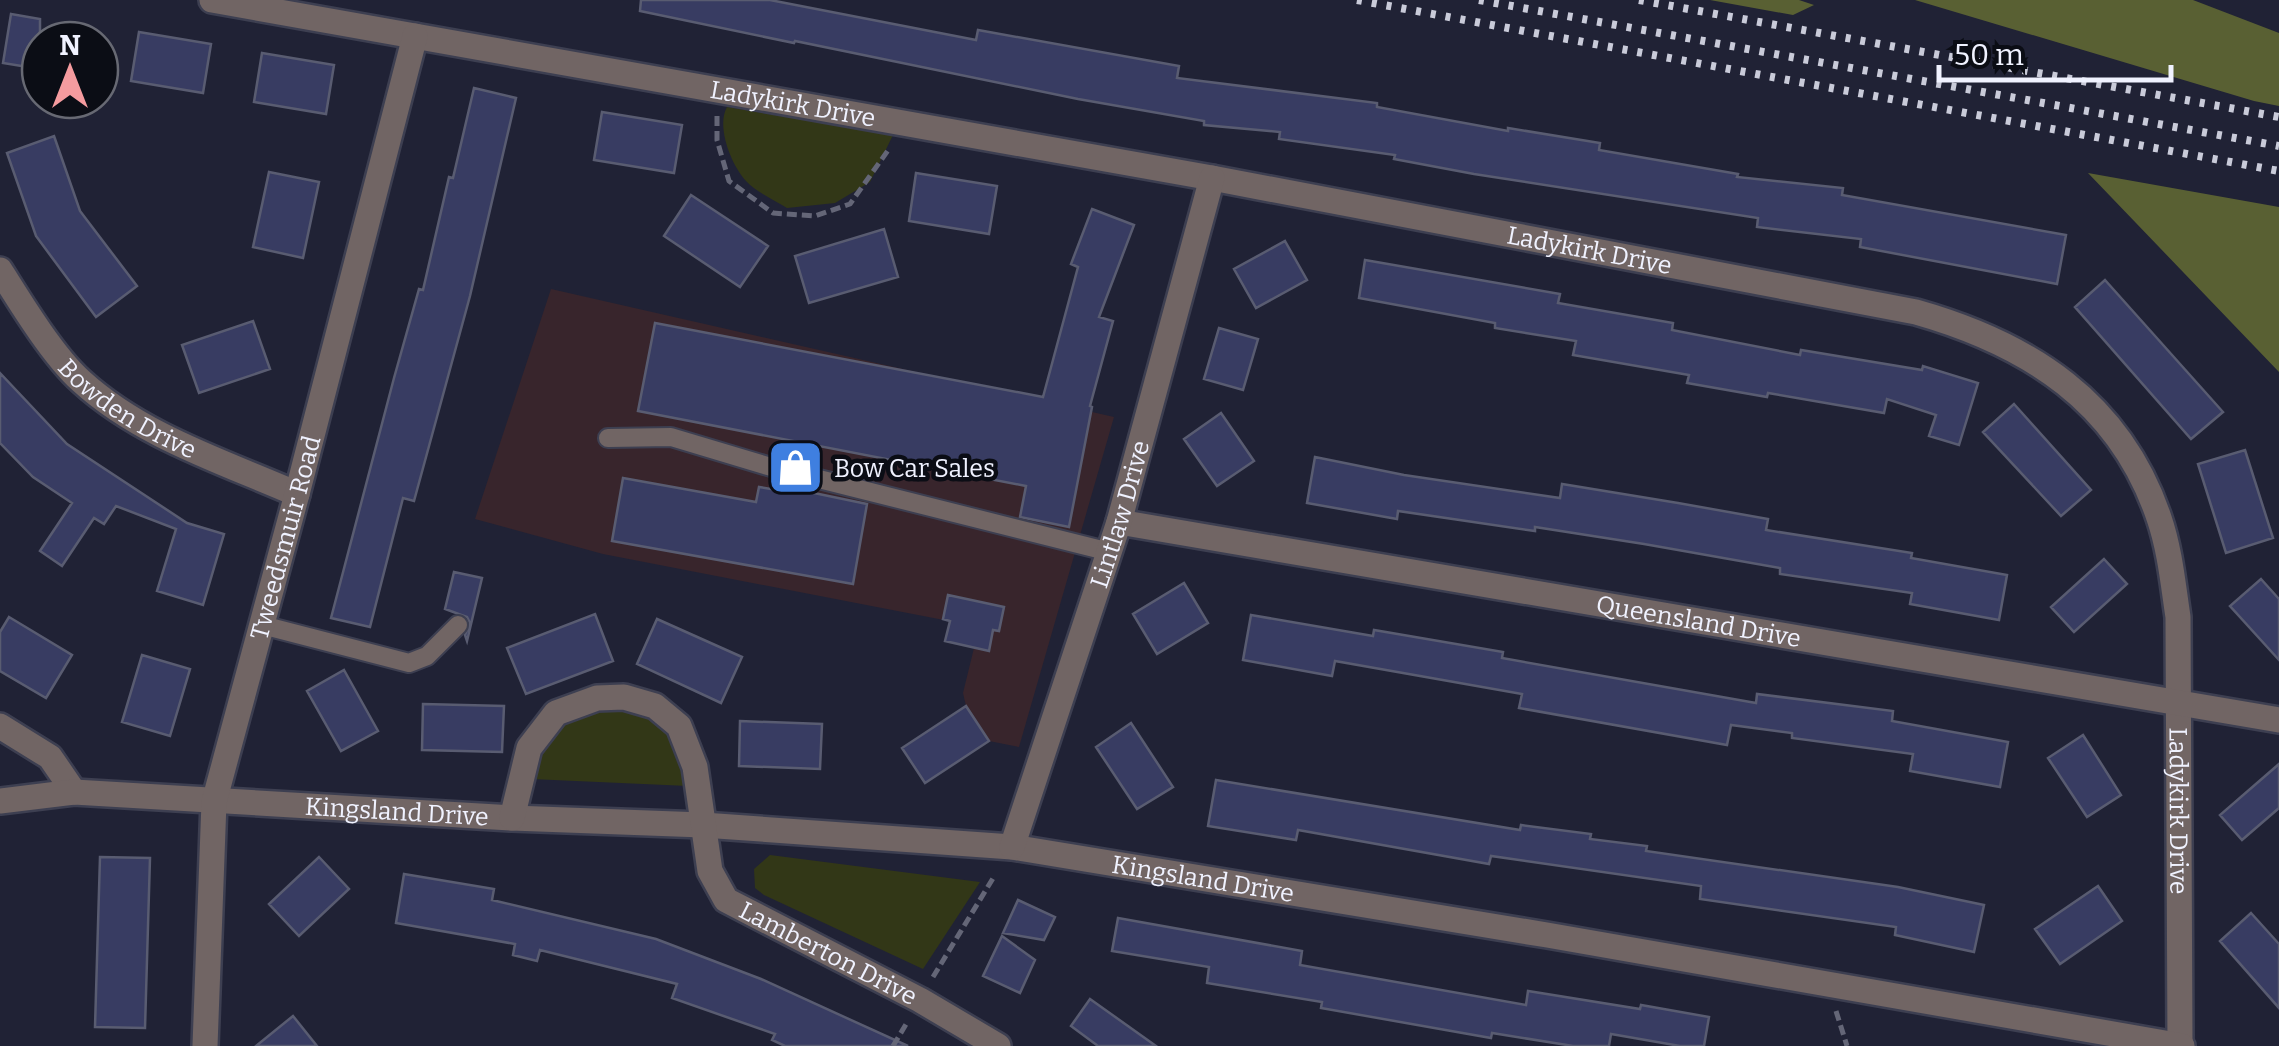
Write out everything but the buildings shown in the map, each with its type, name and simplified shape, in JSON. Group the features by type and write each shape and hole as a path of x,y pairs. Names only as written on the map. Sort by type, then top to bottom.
{"street":[{"name":"Ladykirk Drive","path":"212,0 1212,178 1916,312 2008,345 2086,400 2118,435 2146,483 2160,521 2178,617 2181,1046"},
{"name":"Tweedsmuir Road","path":"205,1046 214,802 298,494 415,36"},
{"name":"Lintlaw Drive","path":"1012,846 1110,552 1212,178"},
{"name":"Bowden Drive","path":"0,270 80,380 149,429 298,494"},
{"name":"Queensland Drive","path":"1118,522 2279,720"},
{"name":"Lamberton Drive","path":"512,818 529,748 556,713 597,698 624,697 654,706 680,726 696,767 710,871 726,900 920,1000 998,1046"},
{"path":"0,726 50,758 74,792"},
{"name":"Kingsland Drive","path":"0,801 74,792 512,818 703,825 1012,846 1547,935 2086,1038 2181,1046"}],"lane":[{"path":"608,438 671,437 787,471 1110,552"},
{"path":"262,625 410,663 427,656 458,626"}],"path":[{"path":"718,90 717,140 729,182 774,214 815,216 850,204 888,154 899,123"},
{"path":"920,1000 1012,846"}],"shaded area":[{"name":"Bow Car Sales","path":"551,289 1114,417 1019,747 989,741 966,706 963,693 974,648 945,641 949,621 603,554 475,519"}],"green space":[{"path":"1710,0 1799,0 1814,5 1793,15"},
{"path":"1915,0 2193,0 2279,33 2279,106 2254,101"},
{"path":"727,107 893,135 870,182 835,203 787,208 750,185 740,174 724,135"},
{"path":"2088,173 2279,207 2279,372"},
{"path":"596,705 638,708 668,724 688,786 531,779 538,750 550,730 569,716"},
{"path":"770,855 980,882 923,969 764,895 755,888 754,869"}],"railway":[{"path":"1357,0 2279,171"},
{"path":"1479,0 2279,146"},
{"path":"1639,0 2279,117"}],"place":[{"name":"Bow Car Sales","path":"795,468"}]}
